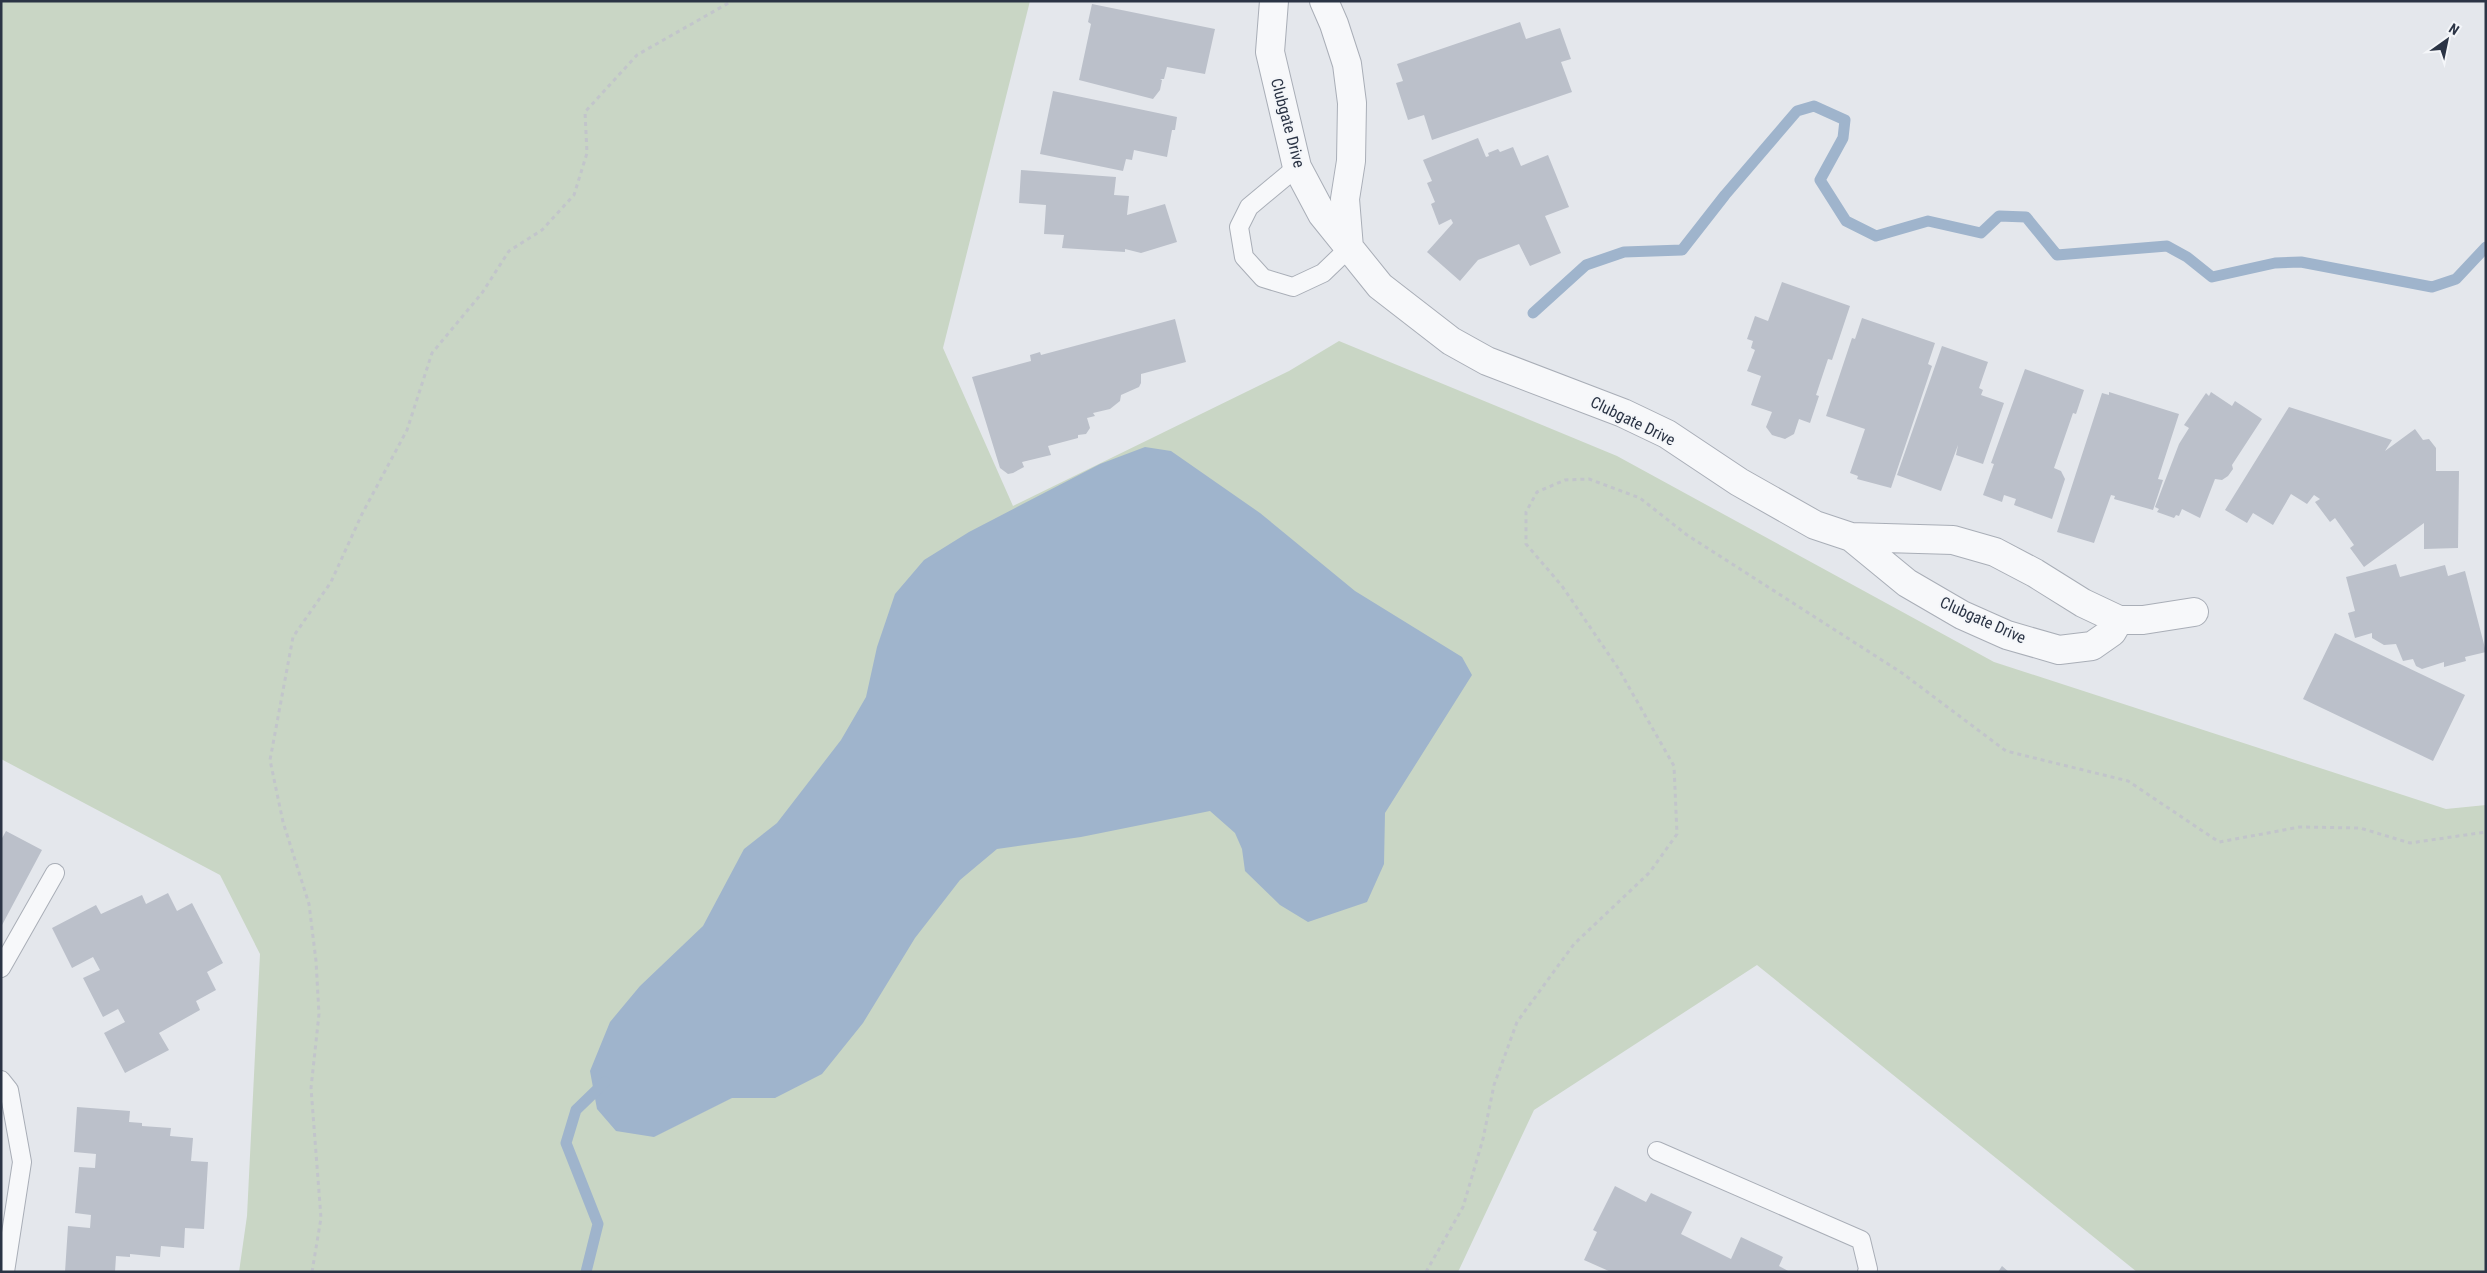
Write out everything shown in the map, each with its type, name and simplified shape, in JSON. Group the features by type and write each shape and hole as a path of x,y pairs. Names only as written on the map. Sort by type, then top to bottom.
{"street":[{"name":"Clubgate Drive","path":"1274,1 1270,52 1297,167 1322,214 1349,248 1380,286 1415,315 1458,345 1487,361 1623,413 1667,434 1739,482 1815,525 1851,537 1907,583 1962,614 2007,635 2058,650 2092,646 2112,632 2119,620"},
{"path":"1324,1 1334,24 1347,64 1352,103 1351,161 1345,199 1349,248"},
{"path":"1851,537 1953,540 1995,552 2035,573 2083,603 2119,620 2143,620 2194,612"}],"lane":[{"path":"1297,167 1249,207 1239,227 1244,257 1263,278 1294,287 1323,273 1349,248"},
{"path":"1,968 55,873"},
{"path":"1,1080 9,1090 22,1162 5,1272"},
{"path":"1657,1151 1861,1240 1868,1269 1867,1272"}],"path":[{"path":"312,1272 321,1218 311,1088 318,1014 316,961 309,904 283,822 270,760 293,637 331,582 362,514 407,430 432,352 482,293 509,251 542,230 574,195 587,153 585,112 637,55 732,1"},
{"path":"1426,1272 1463,1207 1483,1138 1494,1084 1517,1022 1574,944 1650,872 1677,834 1674,766 1618,668 1562,586 1526,544 1526,512 1537,492 1565,480 1589,479 1640,498 1687,535 1902,672 2006,751 2128,781 2220,842 2300,827 2360,828 2410,843 2486,832"}],"green space":[{"path":"1,1 1030,1 943,348 1013,506 1289,371 1339,341 1617,456 1994,662 2446,809 2486,805 2486,1272 2137,1272 1757,965 1534,1110 1458,1272 239,1272 247,1216 260,954 220,875 1,759"}],"water":[{"path":"1145,447 1171,451 1260,513 1355,591 1462,657 1472,675 1385,813 1384,864 1367,902 1308,922 1280,905 1245,871 1242,849 1235,833 1210,811 1081,837 997,849 960,880 915,938 863,1023 822,1074 775,1098 732,1098 654,1137 616,1131 597,1109 590,1071 610,1022 640,986 703,926 744,849 777,823 841,740 866,697 877,647 895,594 924,560 969,532 1100,464"}],"building":[{"path":"1092,4 1215,29 1205,74 1167,67 1164,79 1160,79 1162,80 1160,90 1153,99 1079,80 1091,24 1088,22"},
{"path":"1520,22 1526,39 1560,28 1571,59 1561,62 1572,92 1432,140 1424,115 1408,120 1396,83 1403,81 1397,64"},
{"path":"1053,91 1177,117 1175,130 1172,130 1167,157 1134,150 1132,160 1126,159 1123,171 1040,154"},
{"path":"1478,138 1486,157 1489,156 1488,153 1498,149 1500,152 1513,147 1521,166 1548,155 1569,207 1545,216 1561,253 1530,266 1519,244 1478,260 1460,281 1427,252 1453,223 1451,219 1439,225 1431,204 1435,202 1427,183 1432,181 1423,160"},
{"path":"1021,170 1116,177 1114,195 1129,196 1127,215 1165,204 1177,242 1141,253 1125,249 1125,252 1062,248 1064,235 1044,234 1046,205 1019,203"},
{"path":"1782,282 1850,306 1832,360 1828,359 1816,395 1819,396 1810,423 1799,419 1794,434 1785,439 1772,435 1766,427 1772,412 1751,405 1761,376 1747,371 1755,350 1751,348 1753,341 1747,339 1755,316 1768,321"},
{"path":"1862,318 1935,343 1928,364 1932,366 1891,488 1857,479 1858,476 1850,473 1865,429 1826,416 1852,338 1855,339"},
{"path":"1175,319 1186,362 1141,374 1139,387 1121,395 1120,401 1110,409 1093,413 1095,416 1087,418 1090,428 1086,434 1048,446 1051,455 1022,462 1024,467 1013,473 1008,474 1000,468 972,377 1031,361 1030,355 1040,352 1041,355"},
{"path":"1942,346 1988,362 1979,388 1983,390 1981,395 2004,403 1983,464 1956,455 1958,445 1941,491 1897,475"},
{"path":"2025,369 2084,390 2076,414 2073,413 2054,468 2061,471 2065,479 2052,519 2014,505 2016,499 2004,495 2002,502 1983,495 1994,464 1991,463"},
{"path":"2109,392 2179,414 2158,479 2163,480 2153,510 2114,499 2115,496 2111,495 2094,543 2057,532 2102,393 2109,395"},
{"path":"2211,392 2232,406 2235,401 2262,419 2232,465 2233,469 2228,476 2222,480 2215,479 2200,518 2182,509 2179,516 2176,515 2174,518 2157,512 2159,509 2155,507 2179,444 2189,428 2184,425 2206,393 2209,396"},
{"path":"2289,407 2392,440 2385,451 2415,429 2423,440 2429,439 2436,448 2436,471 2459,471 2458,548 2424,549 2424,523 2364,567 2350,548 2354,545 2335,518 2330,522 2315,502 2320,499 2314,495 2307,504 2291,494 2273,525 2253,513 2247,523 2225,510"},
{"path":"2396,564 2400,577 2445,565 2448,576 2465,571 2486,652 2465,657 2466,661 2444,667 2444,662 2422,669 2416,666 2413,659 2403,661 2396,644 2384,645 2372,638 2372,633 2355,638 2348,613 2355,611 2346,577"},
{"path":"2335,633 2465,695 2433,761 2303,699"},
{"path":"6,831 42,850 1,927 1,840"},
{"path":"168,893 177,911 192,903 223,963 207,972 216,990 196,1001 200,1010 159,1033 169,1050 125,1073 104,1033 125,1022 118,1009 103,1017 83,978 100,970 93,957 72,968 52,928 96,905 101,914 142,895 146,904"},
{"path":"77,1107 130,1111 129,1122 142,1123 142,1126 171,1128 170,1136 193,1138 191,1161 208,1162 204,1229 185,1228 184,1248 161,1246 160,1257 130,1254 130,1257 116,1256 115,1272 65,1272 68,1226 90,1228 91,1215 75,1213 79,1167 95,1168 96,1154 74,1152"},
{"path":"1615,1186 1646,1202 1651,1193 1692,1212 1681,1234 1731,1259 1741,1237 1783,1257 1779,1266 1790,1272 1611,1272 1584,1260 1597,1232 1593,1230"},
{"path":"2002,1266 2009,1272 1998,1272"}],"waterway":[{"path":"1533,313 1586,265 1624,252 1682,250 1725,195 1797,111 1814,106 1845,120 1843,138 1820,180 1846,221 1876,236 1928,221 1981,233 1999,216 2026,217 2057,255 2167,246 2187,257 2212,277 2275,263 2301,262 2432,287 2456,279 2486,247"},
{"path":"586,1272 598,1224 566,1143 576,1110 605,1082"}]}
